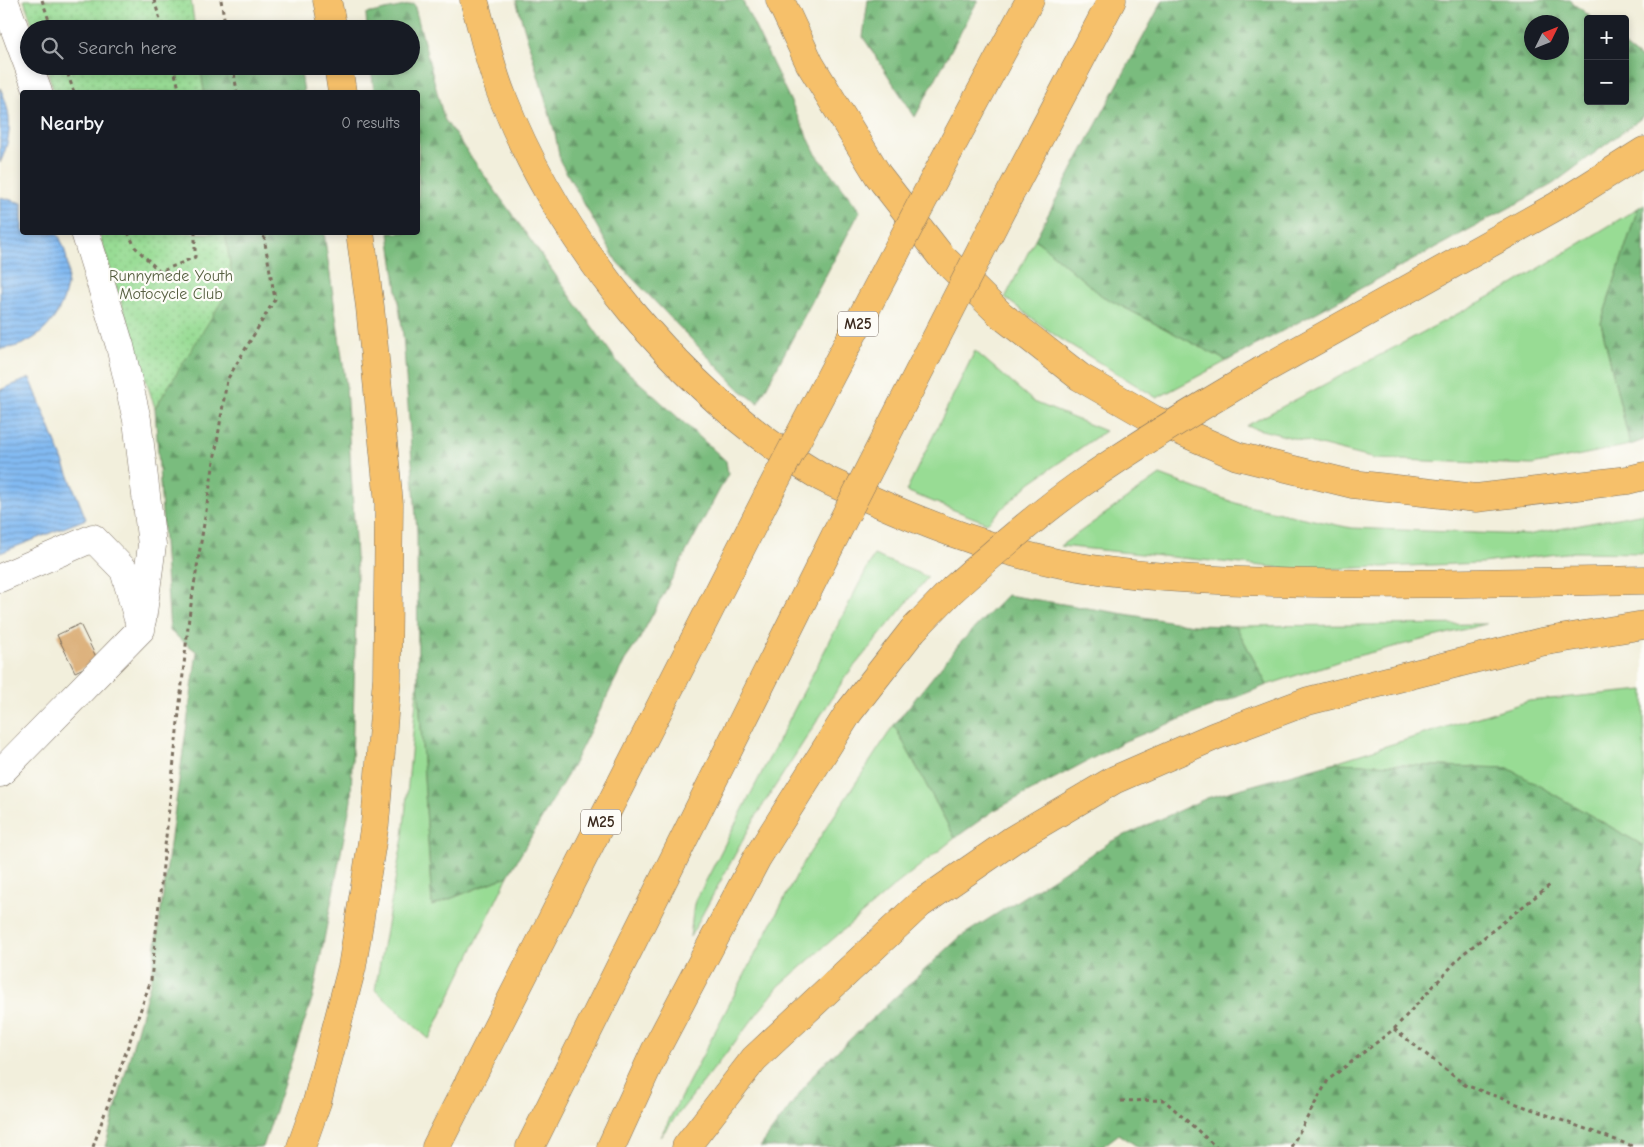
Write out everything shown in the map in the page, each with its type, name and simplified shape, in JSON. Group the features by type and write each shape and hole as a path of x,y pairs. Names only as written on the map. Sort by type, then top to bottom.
{"highway":[{"path":"474,0 502,97 554,205 611,287 688,377 746,425 820,477 906,516 984,543 1056,563 1172,579 1378,586 1644,580"},
{"path":"780,0 810,64 873,166 940,255 1001,315 1080,377 1153,419 1238,456 1362,485 1476,498 1628,480 1644,476"},
{"name":"M25","path":"436,1147 767,497 1030,0"},
{"path":"530,1147 836,534 1003,207 1112,0"},
{"path":"339,75 342,90"},
{"path":"611,1147 655,1051 757,858 849,712 913,630 952,590 1014,536 1076,488 1189,413 1555,208 1644,152"},
{"path":"301,1147 317,1102 352,967 375,823 387,678 389,504 370,307 360,235"},
{"path":"686,1147 754,1059 920,904 1014,839 1114,780 1216,736 1308,701 1540,642 1644,625"}],"lane":[{"path":"4,0 20,43"},
{"path":"32,75 37,90"},
{"path":"0,774 141,629 152,545 137,420 120,346 86,235"},
{"path":"0,578 93,538 124,570 141,629"}],"path":[{"path":"42,0 49,20"},
{"path":"154,0 160,20"},
{"path":"221,0 224,20"},
{"path":"68,75 73,90"},
{"path":"175,75 179,90"},
{"path":"234,75 237,90"},
{"path":"129,235 135,248 160,272 195,257 195,235"},
{"path":"93,1147 151,980 189,617 227,380 274,299 263,235"},
{"path":"1291,1147 1328,1080 1394,1029 1463,954 1550,885"},
{"path":"1394,1029 1465,1085 1635,1147"},
{"path":"1121,1101 1164,1100 1216,1147"}],"green space":[{"path":"24,0 191,0 194,20 31,20"},
{"path":"516,0 742,0 816,154 860,211 758,403 740,390 617,262 560,161 555,133"},
{"path":"868,0 978,0 915,117 863,37"},
{"path":"1163,0 1570,0 1588,15 1584,15 1584,105 1629,105 1629,49 1644,61 1644,116 1553,184 1227,361 1102,296 1035,239"},
{"path":"414,4 418,20 366,20 366,14"},
{"path":"420,27 444,119 619,364 726,461 728,474 639,640 625,660 572,767 508,876 432,906 418,679 417,532 403,335 389,235 420,235 420,90 374,90 372,75 420,75"},
{"path":"49,75 201,75 204,90 53,90"},
{"path":"201,75 301,75 304,90 204,90"},
{"path":"1644,204 1644,440 1630,445 1601,323 1638,208"},
{"path":"1638,208 1601,323 1630,445 1532,465 1375,459 1246,426 1512,285"},
{"name":"Runnymede Youth Motocycle Club","path":"100,235 225,235 233,283 155,408"},
{"path":"225,235 324,235 346,385 357,574 351,801 313,996 263,1147 105,1147 151,980 197,652 170,631 155,408 232,283"},
{"path":"1035,239 1102,296 1227,361 1157,398 1056,336 1005,298"},
{"path":"975,351 1034,402 1105,431 1031,482 987,523 906,491"},
{"path":"1160,475 1238,504 1351,528 1527,535 1644,513 1644,553 1574,552 1482,563 1303,570 1060,546"},
{"path":"874,555 928,577 846,676 756,816 690,937 694,904"},
{"path":"1007,595 1193,625 1236,626 1267,685 1125,741 993,811 955,838 894,725 960,643"},
{"path":"1486,624 1349,658 1267,685 1236,626"},
{"path":"418,679 432,906 508,876 429,1039 375,990 403,837"},
{"path":"1644,690 1644,846 1508,768 1332,763 1529,701"},
{"path":"894,725 955,838 893,887 779,986 660,1137 803,863"},
{"path":"1332,763 1508,768 1644,846 1644,1147 1138,1147 1119,1134 1102,1147 760,1147 817,1070 960,937 1112,841 1207,798"}],"water":[{"path":"0,88 9,116 9,135 0,163"},
{"path":"0,197 20,202 20,235 58,235 65,251 68,270 66,289 60,307 50,323 37,336 20,345 0,349"},
{"path":"30,378 86,519 0,553 0,390"}],"building":[{"path":"80,624 98,661 75,672 57,635"}]}
